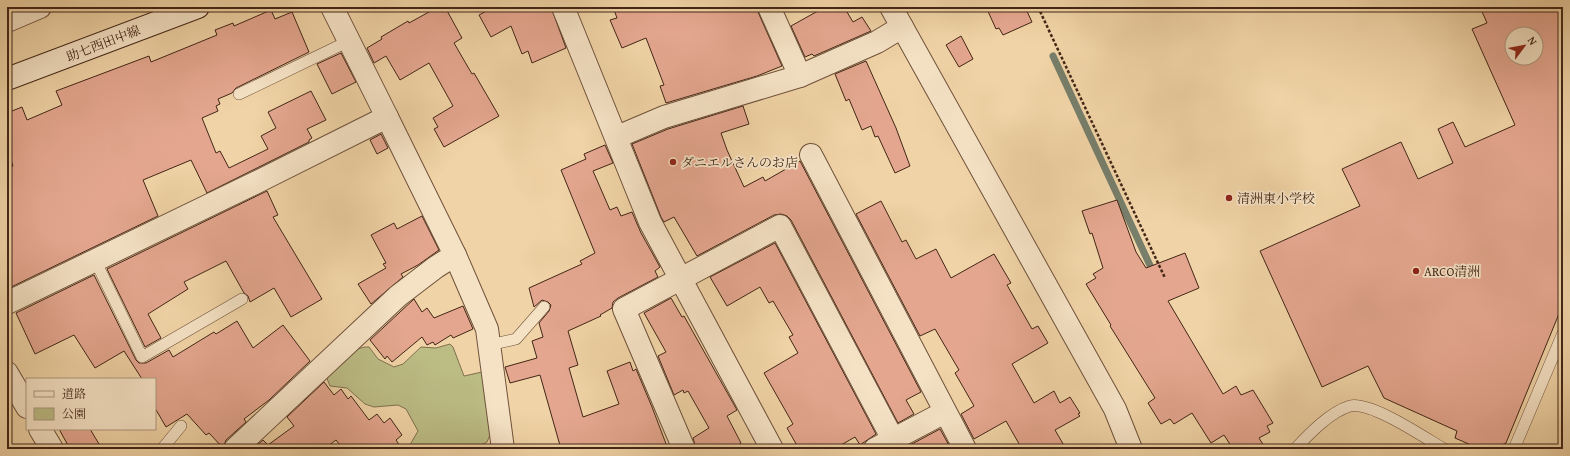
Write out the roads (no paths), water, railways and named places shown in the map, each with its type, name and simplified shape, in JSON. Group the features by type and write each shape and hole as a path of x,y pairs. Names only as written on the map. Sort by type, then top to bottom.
{"street":[{"path":"7,21 40,7"},
{"name":"助七西田中線","path":"7,79 198,7"},
{"path":"332,7 455,254 487,329 503,449"},
{"path":"564,7 650,222 772,449"},
{"path":"769,7 800,76"},
{"path":"891,7 1115,408 1131,449"},
{"path":"617,137 664,118 800,76 878,42 902,27"},
{"path":"7,303 255,183 387,117"},
{"path":"811,155 965,449"},
{"path":"684,449 624,309 780,226 889,446 945,412"},
{"path":"235,449 398,296 455,254"},
{"path":"7,373 26,405"},
{"path":"41,430 52,449"}],"lane":[{"path":"240,94 349,41"},
{"path":"95,260 142,356 242,299"},
{"path":"489,345 516,339 544,307"},
{"path":"1514,449 1563,333"},
{"path":"1295,449 1313,430 1336,413 1351,406 1365,406 1389,417 1444,449"},
{"path":"162,449 181,426"}],"waterway":[{"path":"1053,56 1154,274"}],"place":[{"name":"ダニエルさんのお店","path":"673,162"},
{"name":"清洲東小学校","path":"1229,198"},
{"name":"ARCO清洲","path":"1416,271"}]}
